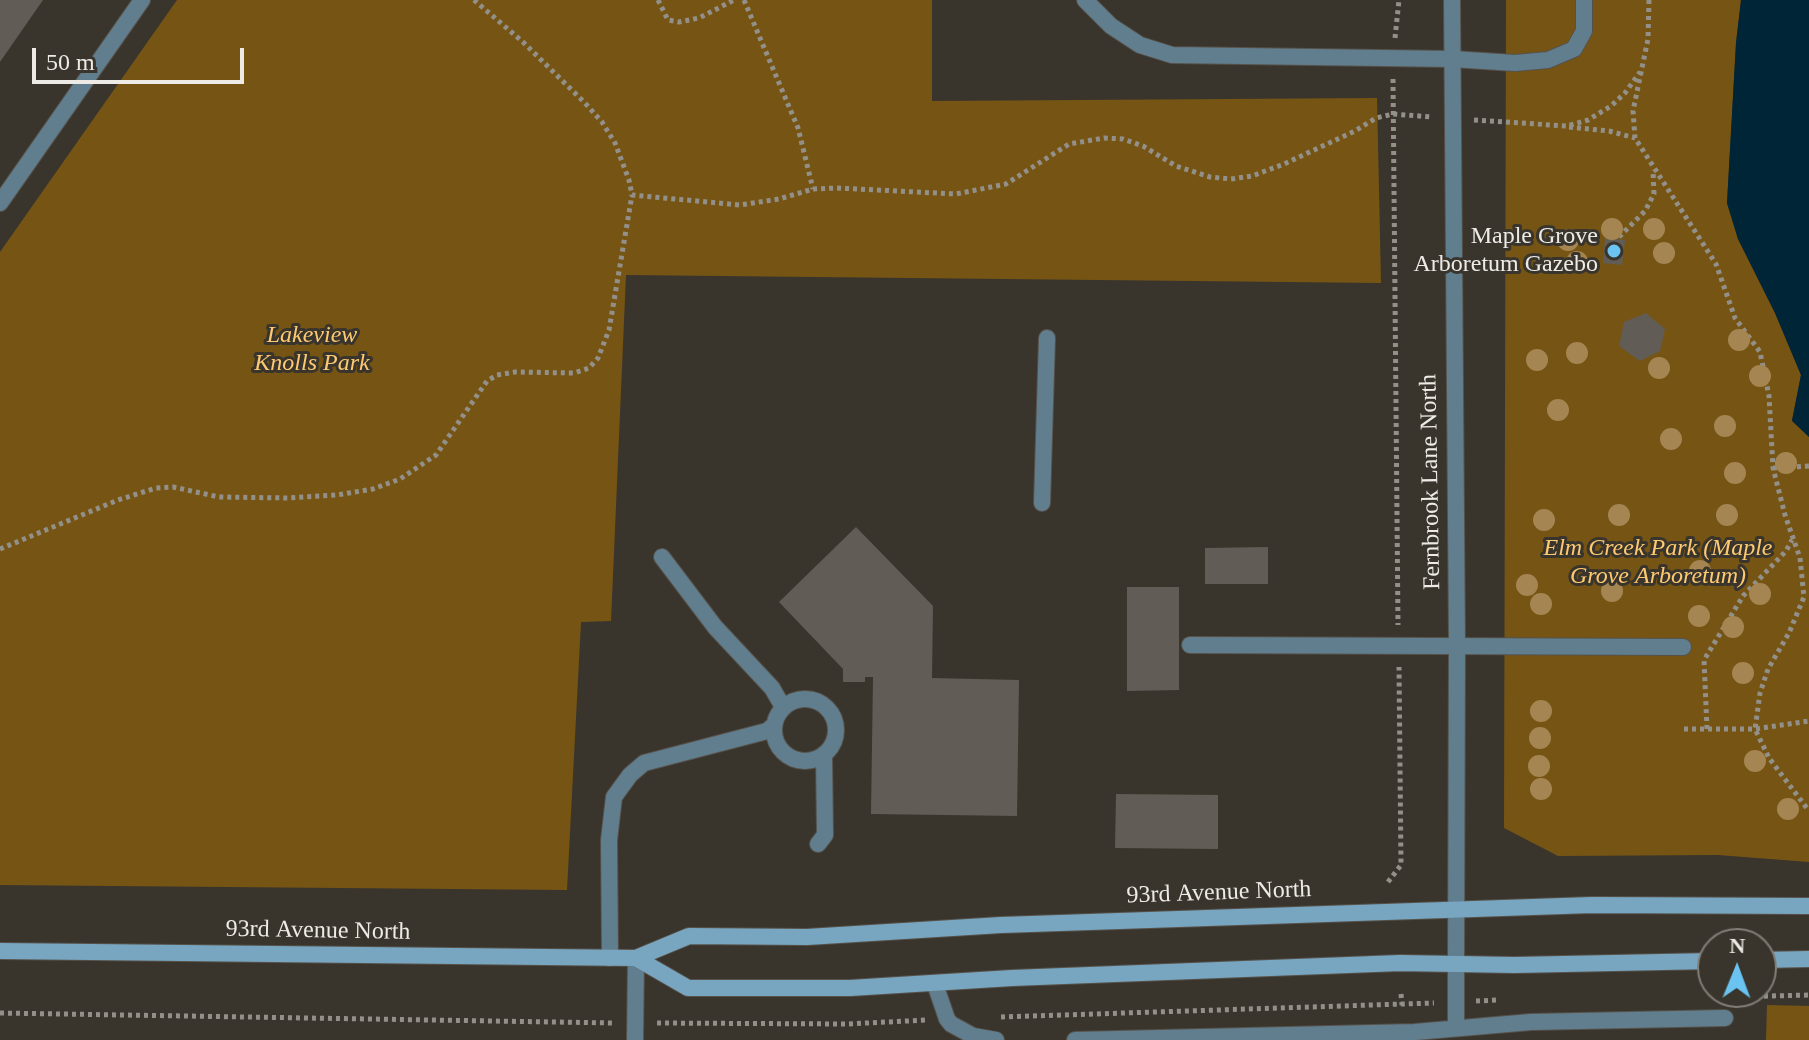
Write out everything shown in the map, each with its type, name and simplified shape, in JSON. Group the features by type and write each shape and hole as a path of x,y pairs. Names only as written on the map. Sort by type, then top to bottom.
{"main road":[{"name":"93rd Avenue North","path":"0,951 636,958 689,936 807,937 1001,925 1455,908 1809,906"},
{"name":"93rd Avenue North","path":"636,958 688,988 850,988 1012,978 1400,963 1514,965 1697,961"},
{"path":"1777,960 1809,959"}],"street":[{"path":"0,203 142,0"},
{"path":"1085,0 1111,26 1130,39 1172,55 1452,59 1515,63 1548,60 1574,49 1584,31 1584,0"},
{"name":"Fernbrook Lane North","path":"1452,0 1457,645 1456,1028"},
{"path":"1042,503 1047,338"},
{"path":"662,557 715,627 772,688 783,707"},
{"path":"1190,645 1683,647"},
{"path":"610,958 609,840 614,797 630,775 644,763 767,731 774,725 783,707 802,699 821,703 829,709 834,718 835,738 824,754 815,759 794,759 778,745 774,725"},
{"path":"818,844 825,835 824,754"},
{"path":"636,958 636,1032"},
{"path":"935,984 947,1019 973,1036 996,1040"},
{"path":"1075,1040 1384,1033 1531,1022 1725,1018"}],"path":[{"path":"0,549 118,500 156,488 173,487 219,497 289,498 373,489 400,479 436,455 487,381 497,375 515,372 574,373 589,368 598,358 609,330 632,195 615,143 602,122 523,42 474,0"},
{"path":"658,0 668,20 679,22 699,18 734,0"},
{"path":"744,0 798,128 813,189"},
{"path":"1388,882 1401,865 1393,114 1399,0"},
{"path":"1649,0 1648,39 1633,111 1635,138 1716,264 1735,318 1760,352 1769,396 1773,468 1792,540 1800,558 1804,597 1789,633 1768,669 1760,693 1755,729 1769,758 1809,811"},
{"path":"1567,126 1588,120 1611,106 1640,72"},
{"path":"632,195 740,205 779,199 813,189 956,194 982,191 1006,184 1069,144 1104,138 1123,139 1143,146 1176,166 1210,177 1252,176 1342,137 1376,118 1393,114 1411,116"},
{"path":"1485,121 1567,126 1635,138"},
{"path":"1619,237 1645,211 1654,194 1653,167"},
{"path":"1773,468 1809,466"},
{"path":"1707,729 1704,660 1743,596 1786,551 1792,540"},
{"path":"1684,729 1755,729 1809,721"},
{"path":"1401,994 1402,1005"},
{"path":"1777,996 1809,995"},
{"path":"993,1018 1511,1000"},
{"path":"0,1013 636,1032 947,1019"}],"green space":[{"name":"Lakeview Knolls Park","path":"177,0 932,0 932,101 1377,98 1381,283 626,275 611,621 581,622 567,890 0,885 0,252"},
{"name":"Elm Creek Park (Maple Grove Arboretum)","path":"1506,0 1741,0 1727,203 1738,239 1775,313 1801,375 1792,420 1809,437 1809,862 1718,855 1558,856 1504,828"},
{"path":"1809,1006 1809,1040 1766,1040 1767,1008"}],"water":[{"path":"1741,0 1809,0 1809,437 1792,421 1801,375 1775,313 1738,239 1727,203"}],"building":[{"path":"0,0 43,0 0,62"},
{"name":"Maple Grove Arboretum Gazebo","path":"1605,238 1625,240 1622,265 1603,263"},
{"path":"1646,313 1665,329 1660,351 1640,361 1619,346 1624,322"},
{"path":"856,527 933,606 932,678 1019,680 1017,816 871,814 873,677 865,677 865,682 843,682 843,669 779,602"},
{"path":"1268,547 1268,584 1205,584 1205,548"},
{"path":"1127,587 1179,587 1179,690 1127,691"},
{"path":"1116,794 1218,795 1218,849 1115,848"}],"place":[{"name":"Maple Grove Arboretum Gazebo","path":"1614,251"}]}
